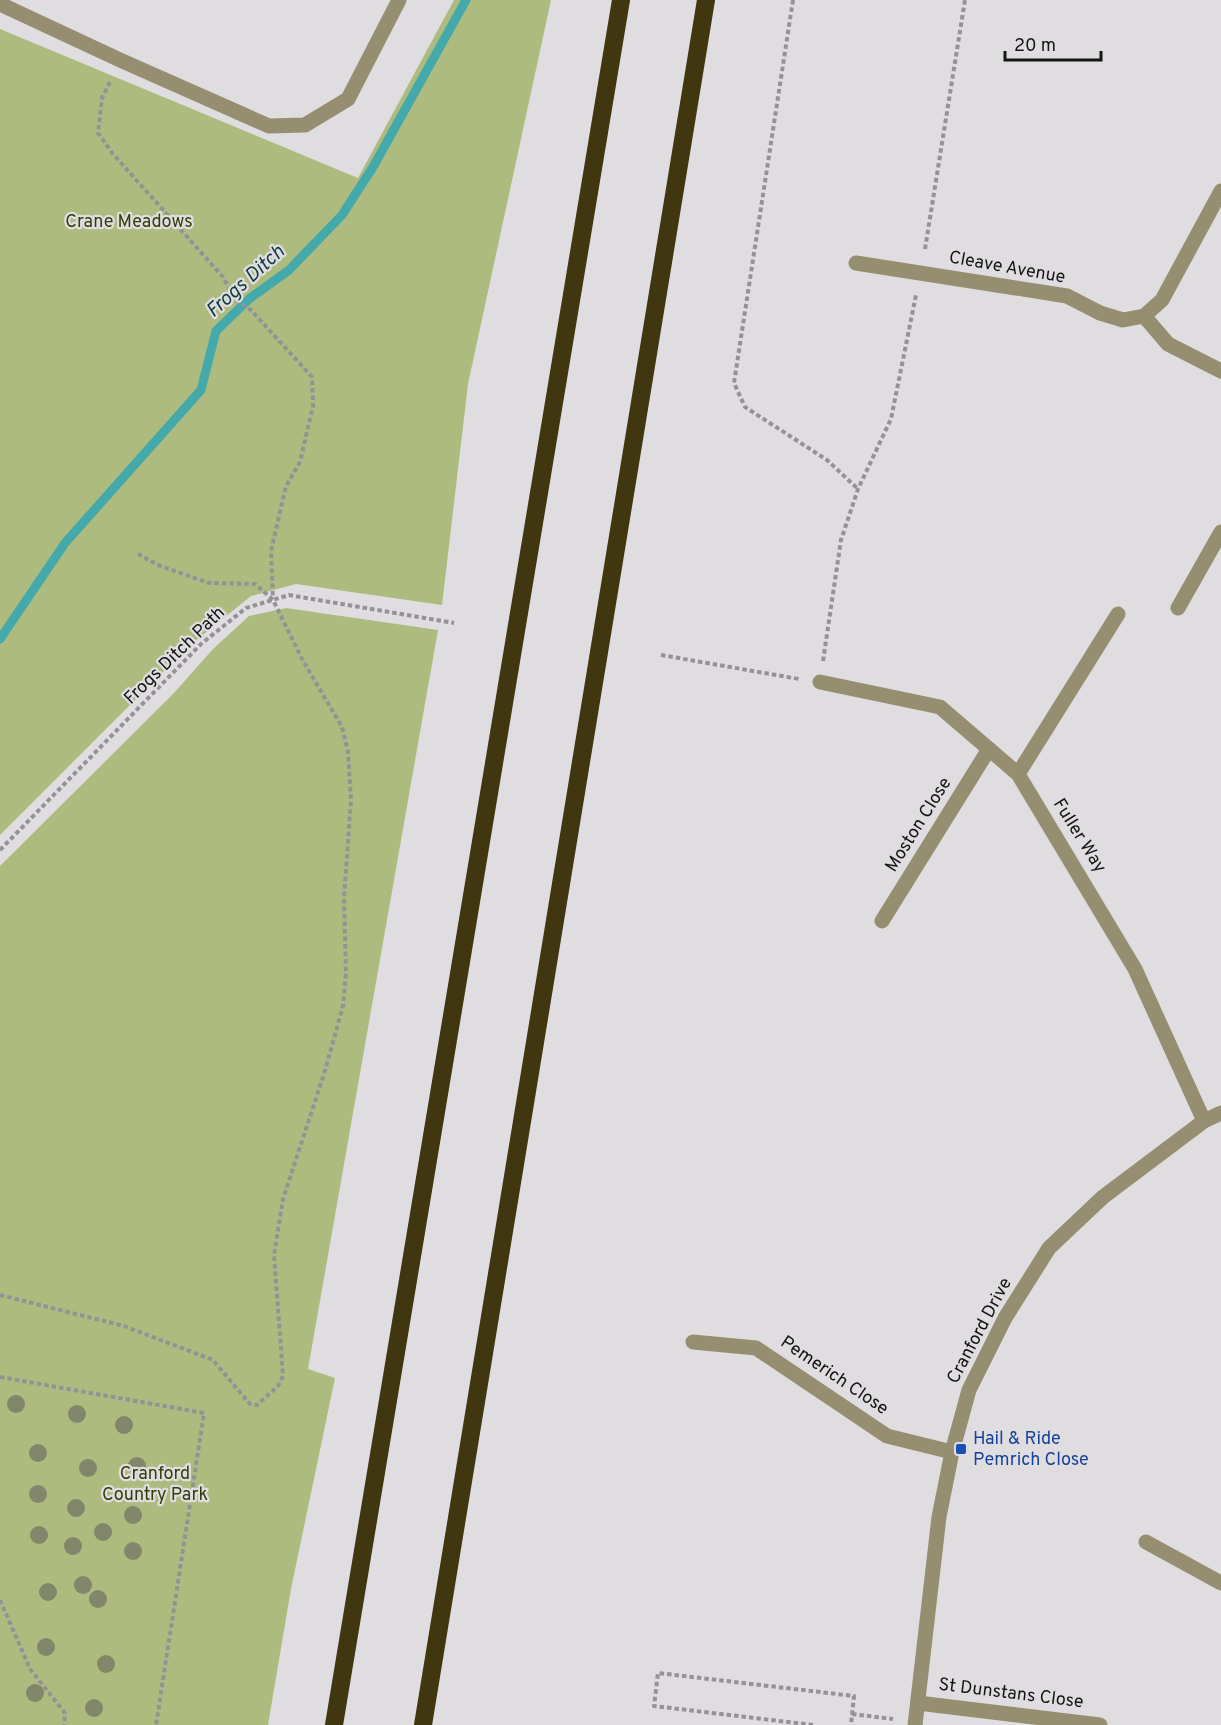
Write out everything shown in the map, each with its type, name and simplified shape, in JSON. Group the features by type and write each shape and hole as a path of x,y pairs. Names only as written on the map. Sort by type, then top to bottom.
{"highway":[{"path":"334,1725 621,0"},
{"path":"423,1725 706,0"}],"street":[{"path":"0,4 269,126 305,124 348,99 399,0"},
{"path":"1221,191 1162,300 1144,316 1168,344 1221,371"},
{"name":"Cleave Avenue","path":"856,263 1067,296 1100,313 1123,320 1144,316"},
{"path":"1178,608 1221,532"},
{"path":"1018,774 1118,614"},
{"name":"Fuller Way","path":"820,682 940,707 1018,774 1136,969 1204,1121"},
{"name":"Moston Close","path":"882,921 989,749"},
{"name":"Cranford Drive","path":"915,1723 939,1517 952,1452 969,1390 1005,1318 1050,1248 1103,1197 1204,1121 1221,1113"},
{"name":"Pemerich Close","path":"693,1342 756,1348 887,1436 952,1452"},
{"path":"1146,1542 1221,1583"},
{"name":"St Dunstans Close","path":"918,1703 1100,1725"}],"path":[{"path":"793,0 734,383 745,407 827,460 858,489"},
{"path":"661,655 820,682 841,540 858,489 891,419 921,273 965,0"},
{"path":"120,60 102,98 98,133 112,154 223,277 235,299 251,310 312,377 313,406 300,462 286,486 271,551 273,600"},
{"path":"0,1295 124,1326 213,1360 250,1404 257,1404 279,1386 283,1376 274,1255 283,1198 324,1074 343,1006 346,973 344,898 351,800 348,752 342,728 302,659 273,600 255,584 209,583 158,565 138,554"},
{"name":"Frogs Ditch Path","path":"0,850 201,644 246,608 288,596 454,623"},
{"path":"0,1377 204,1413 156,1725"},
{"path":"0,1600 30,1669 65,1713 64,1725"},
{"path":"813,1725 654,1706 658,1673 854,1696 851,1725"},
{"path":"852,1714 915,1723"}],"green space":[{"name":"Crane Meadows","path":"454,0 551,0 468,384 442,605 296,584 251,596 189,646 0,835 0,29 358,178"},
{"name":"Cranford Country Park","path":"286,608 438,630 308,1369 335,1378 291,1589 268,1725 0,1725 0,866 174,693 213,649 249,616"}],"waterway":[{"name":"Frogs Ditch","path":"0,639 65,543 201,390 216,331 249,299 289,270 342,215 373,167 466,0"}],"place":[{"name":"Hail & Ride Pemrich Close","path":"961,1449"}]}
